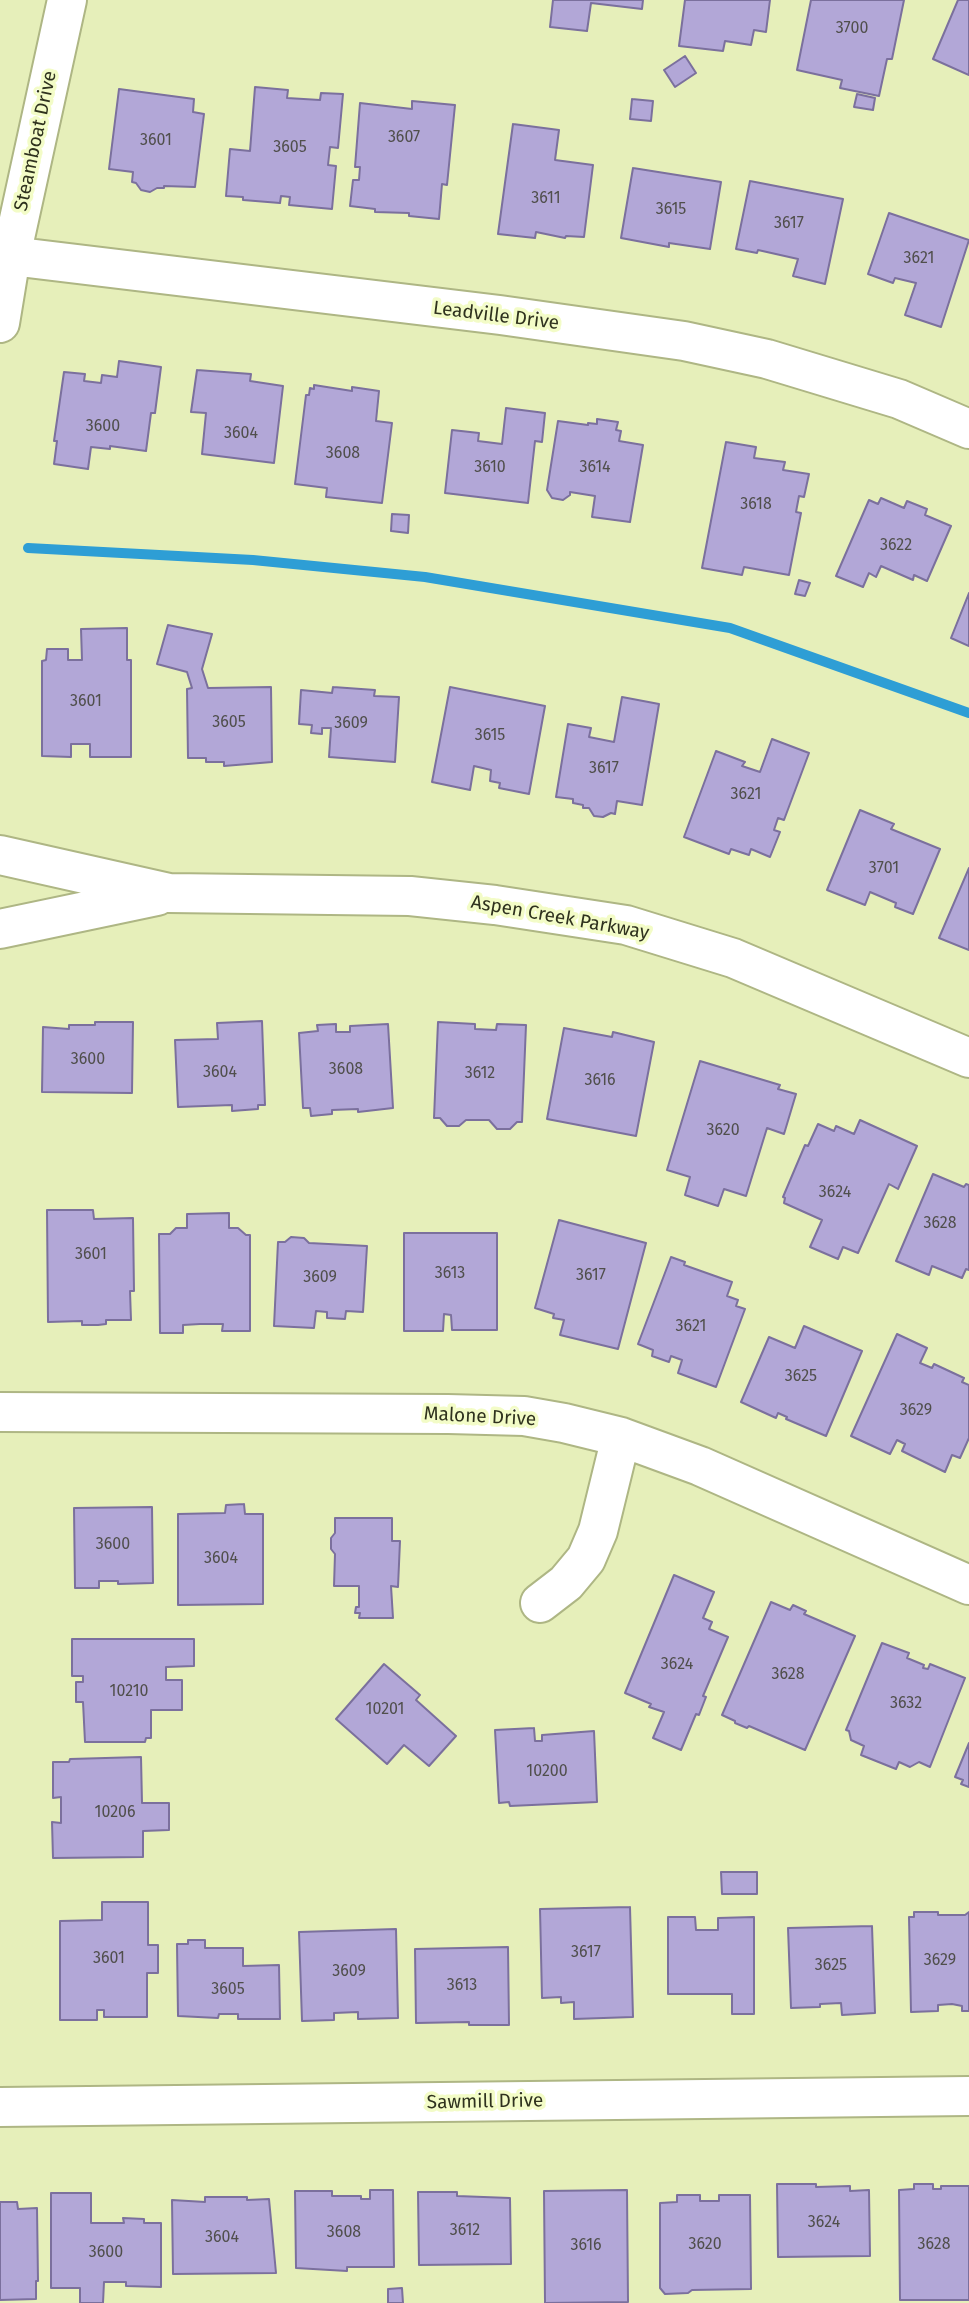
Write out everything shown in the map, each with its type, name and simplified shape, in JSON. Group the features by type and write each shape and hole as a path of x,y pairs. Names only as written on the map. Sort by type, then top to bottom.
{"street":[{"name":"Steamboat Drive","path":"0,323 67,0"},
{"name":"Leadville Drive","path":"12,256 500,315 684,341 767,359 900,399 969,429"},
{"name":"Aspen Creek Parkway","path":"0,855 169,893 410,895 495,905 625,926 733,958 969,1058"},
{"name":"Aspen Creek Parkway","path":"0,929 169,893"},
{"name":"Malone Drive","path":"0,1412 523,1416 564,1423 621,1437 700,1466 969,1585"},
{"path":"540,1603 566,1583 586,1559 598,1531 621,1437"},
{"name":"Sawmill Drive","path":"0,2107 969,2096"}],"building":[{"path":"553,0 643,0 642,9 591,3 587,31 550,27"},
{"path":"685,0 770,0 766,32 754,30 751,45 725,41 723,51 679,46"},
{"path":"811,0 904,0 892,59 887,59 879,96 840,88 842,80 797,70"},
{"path":"958,0 969,0 969,75 933,59"},
{"path":"685,56 696,73 675,87 664,70"},
{"path":"255,87 288,90 287,98 320,100 321,93 343,94 338,148 330,147 328,165 336,166 332,209 289,205 290,197 281,196 280,203 226,196 230,149 250,151"},
{"path":"119,89 194,99 193,112 204,114 195,187 164,186 150,192 141,190 132,182 133,172 109,169"},
{"path":"857,94 875,98 873,110 854,107"},
{"path":"632,99 653,101 651,121 630,119"},
{"path":"412,101 455,105 447,185 442,184 439,219 409,216 409,213 375,212 375,209 350,206 353,180 359,180 360,167 355,167 360,103 412,109"},
{"path":"513,124 559,130 555,160 593,165 584,237 565,238 536,232 535,238 498,234"},
{"path":"633,168 721,182 710,249 669,243 669,247 621,238"},
{"path":"750,181 843,199 825,284 793,276 798,259 758,250 757,253 736,249"},
{"path":"889,213 969,240 941,327 905,315 916,283 895,278 893,283 868,274"},
{"path":"119,361 161,367 155,413 151,413 146,451 110,446 110,449 91,447 88,469 54,464 57,441 54,441 64,372 85,374 84,381 101,383 102,375 117,377"},
{"path":"197,370 251,374 250,381 283,386 274,463 202,454 206,413 191,412"},
{"path":"314,385 352,391 352,387 379,391 376,421 392,423 382,503 326,497 327,488 295,484 306,395 309,395 310,388 314,389"},
{"path":"506,408 545,413 542,442 535,441 528,503 445,493 452,430 479,433 478,441 502,444"},
{"path":"597,419 618,422 616,430 621,431 619,441 643,445 630,522 592,517 595,496 570,492 563,500 552,498 547,490 558,421 588,425 597,424"},
{"path":"726,442 756,447 754,458 785,462 783,470 809,474 804,497 799,496 796,512 801,513 789,575 744,567 742,575 702,568"},
{"path":"881,498 904,508 907,501 927,509 925,515 951,526 927,581 914,575 913,580 881,566 876,577 869,573 863,587 836,576 869,500 878,504"},
{"path":"392,514 409,515 408,533 391,531"},
{"path":"799,580 810,583 805,596 795,594"},
{"path":"969,593 969,646 951,638"},
{"path":"168,625 212,634 202,669 208,688 271,687 272,762 224,766 224,762 206,762 206,758 188,758 187,689 192,688 187,672 157,664"},
{"path":"127,628 127,660 131,660 131,757 90,757 90,744 71,744 71,757 42,756 42,661 46,660 47,649 68,649 68,660 82,660 81,629"},
{"path":"333,687 375,690 374,696 399,697 395,762 329,757 331,728 322,728 322,734 311,733 312,725 299,724 301,690 332,693"},
{"path":"450,687 545,706 529,794 499,788 500,783 490,781 491,770 474,766 470,790 432,782"},
{"path":"622,697 659,704 642,805 617,801 615,814 594,816 589,808 573,803 573,799 556,797 568,724 591,728 589,737 614,742"},
{"path":"772,739 809,753 784,820 778,818 774,830 780,832 770,857 751,849 749,855 731,849 729,854 684,837 716,751 745,762 742,766 760,772"},
{"path":"860,810 894,824 891,829 940,849 913,914 870,892 865,905 827,890"},
{"path":"969,868 969,950 939,938"},
{"path":"262,1021 265,1105 258,1105 258,1109 232,1111 232,1105 178,1107 175,1040 218,1039 217,1023"},
{"path":"95,1022 133,1022 132,1093 42,1092 43,1027 69,1029 69,1025 95,1025"},
{"path":"438,1022 475,1024 475,1029 496,1030 497,1024 526,1025 522,1122 517,1122 510,1129 497,1129 489,1120 466,1120 459,1126 447,1126 440,1118 434,1118"},
{"path":"336,1024 336,1032 350,1032 350,1026 388,1024 393,1108 358,1112 358,1109 332,1110 332,1114 311,1116 310,1108 303,1108 299,1033 318,1031 317,1025"},
{"path":"564,1028 612,1037 613,1032 654,1042 636,1136 547,1119"},
{"path":"700,1061 780,1085 778,1089 796,1094 784,1134 767,1128 746,1196 724,1189 718,1206 685,1195 690,1177 667,1170"},
{"path":"860,1120 917,1146 898,1189 889,1184 858,1253 843,1247 838,1259 810,1247 822,1220 784,1203 783,1197 805,1145 808,1146 818,1124 834,1131 836,1126 854,1134"},
{"path":"933,1174 964,1187 969,1185 969,1270 966,1269 962,1278 932,1266 929,1275 896,1261"},
{"path":"47,1210 93,1210 94,1219 133,1218 134,1291 130,1291 131,1320 106,1320 106,1324 98,1325 82,1325 82,1321 48,1322"},
{"path":"229,1213 229,1228 238,1228 250,1235 250,1331 222,1331 223,1324 200,1324 183,1325 183,1333 160,1333 159,1234 170,1234 176,1228 187,1228 187,1214"},
{"path":"559,1220 646,1243 618,1349 560,1335 564,1320 553,1318 554,1314 535,1308"},
{"path":"404,1233 497,1233 497,1330 452,1330 451,1315 444,1314 443,1331 404,1331"},
{"path":"291,1237 304,1238 309,1243 367,1246 363,1312 346,1311 345,1319 327,1318 327,1312 316,1311 314,1328 274,1326 278,1242 285,1242"},
{"path":"671,1257 685,1262 684,1265 732,1282 727,1296 738,1300 736,1306 745,1309 716,1387 678,1373 682,1360 671,1356 669,1362 652,1356 653,1350 638,1344"},
{"path":"804,1326 862,1351 826,1436 778,1413 776,1418 741,1402 769,1337 795,1348"},
{"path":"897,1334 927,1348 920,1363 932,1368 934,1364 964,1378 962,1382 969,1385 969,1438 960,1458 952,1455 945,1472 902,1451 905,1444 897,1440 890,1454 851,1436"},
{"path":"244,1504 245,1514 263,1514 263,1604 178,1605 178,1514 225,1513 226,1505"},
{"path":"152,1507 153,1583 118,1584 118,1581 99,1581 99,1588 75,1588 74,1508"},
{"path":"335,1518 392,1518 392,1541 400,1541 398,1587 391,1586 393,1618 359,1618 360,1613 355,1613 356,1607 359,1607 359,1586 334,1586 335,1554 331,1549 331,1538 335,1533"},
{"path":"674,1575 714,1592 703,1618 712,1622 709,1629 728,1637 703,1696 706,1697 699,1715 696,1714 681,1750 653,1738 664,1712 625,1693"},
{"path":"771,1602 790,1610 793,1605 806,1611 804,1614 855,1636 805,1750 749,1726 747,1728 735,1723 722,1715"},
{"path":"72,1639 194,1639 194,1666 166,1667 166,1680 182,1680 182,1710 151,1710 151,1738 146,1738 145,1742 85,1742 83,1702 76,1702 76,1682 83,1682 83,1676 72,1676"},
{"path":"882,1643 909,1653 907,1658 924,1665 923,1668 928,1669 930,1664 965,1678 930,1767 919,1762 910,1767 899,1762 896,1769 861,1755 864,1746 851,1740 849,1731 846,1730"},
{"path":"384,1664 420,1695 416,1700 456,1736 429,1766 404,1745 387,1764 336,1719"},
{"path":"534,1728 535,1741 542,1741 542,1735 594,1731 597,1802 510,1806 509,1802 499,1803 495,1730"},
{"path":"969,1743 969,1787 961,1784 963,1780 955,1777"},
{"path":"141,1757 142,1803 169,1803 169,1830 143,1831 143,1857 53,1858 52,1822 61,1823 61,1797 53,1798 53,1762"},
{"path":"721,1872 757,1872 757,1894 722,1894"},
{"path":"102,1902 148,1902 148,1945 158,1945 158,1973 147,1973 147,2017 104,2017 104,2010 97,2010 97,2020 60,2020 60,1921 102,1920"},
{"path":"630,1907 633,2017 574,2019 574,2002 561,2003 561,1997 542,1998 540,1909"},
{"path":"914,1912 965,1915 969,1912 969,2011 962,2011 962,2006 952,2004 938,2005 938,2011 911,2012 909,1917 914,1917"},
{"path":"668,1917 695,1917 696,1930 718,1930 718,1918 754,1917 754,2014 732,2014 732,1994 668,1994"},
{"path":"872,1926 875,2013 842,2015 841,2003 791,2008 788,1928"},
{"path":"396,1929 398,2018 358,2019 358,2012 334,2013 334,2020 302,2021 299,1932"},
{"path":"188,1940 205,1940 205,1948 243,1948 243,1966 279,1965 280,2019 238,2019 238,2014 219,2014 218,2018 178,2016 177,1944 188,1944"},
{"path":"508,1947 509,2025 469,2025 469,2022 416,2023 415,1949"},
{"path":"777,2184 850,2186 850,2191 869,2190 870,2256 778,2257"},
{"path":"914,2184 933,2184 933,2189 941,2189 941,2186 969,2186 969,2300 900,2300 899,2190 914,2189"},
{"path":"370,2190 393,2190 394,2267 347,2267 347,2271 296,2268 295,2191 332,2191 332,2196 361,2196 361,2199 370,2199"},
{"path":"627,2190 628,2302 545,2303 544,2191"},
{"path":"418,2192 457,2192 457,2196 510,2198 511,2264 419,2265"},
{"path":"51,2193 91,2193 91,2223 124,2223 123,2218 144,2219 144,2223 161,2223 161,2287 104,2282 103,2303 80,2303 80,2288 51,2288"},
{"path":"677,2195 700,2195 700,2201 719,2201 719,2195 750,2195 751,2289 692,2290 688,2293 665,2294 660,2288 660,2203 677,2202"},
{"path":"205,2197 269,2199 276,2273 173,2274 172,2200 205,2202"},
{"path":"0,2202 17,2202 18,2209 37,2208 36,2299 0,2300"},
{"path":"402,2288 403,2303 388,2303 388,2289"}],"waterway":[{"path":"28,548 253,560 425,577 730,628 969,713"}]}
